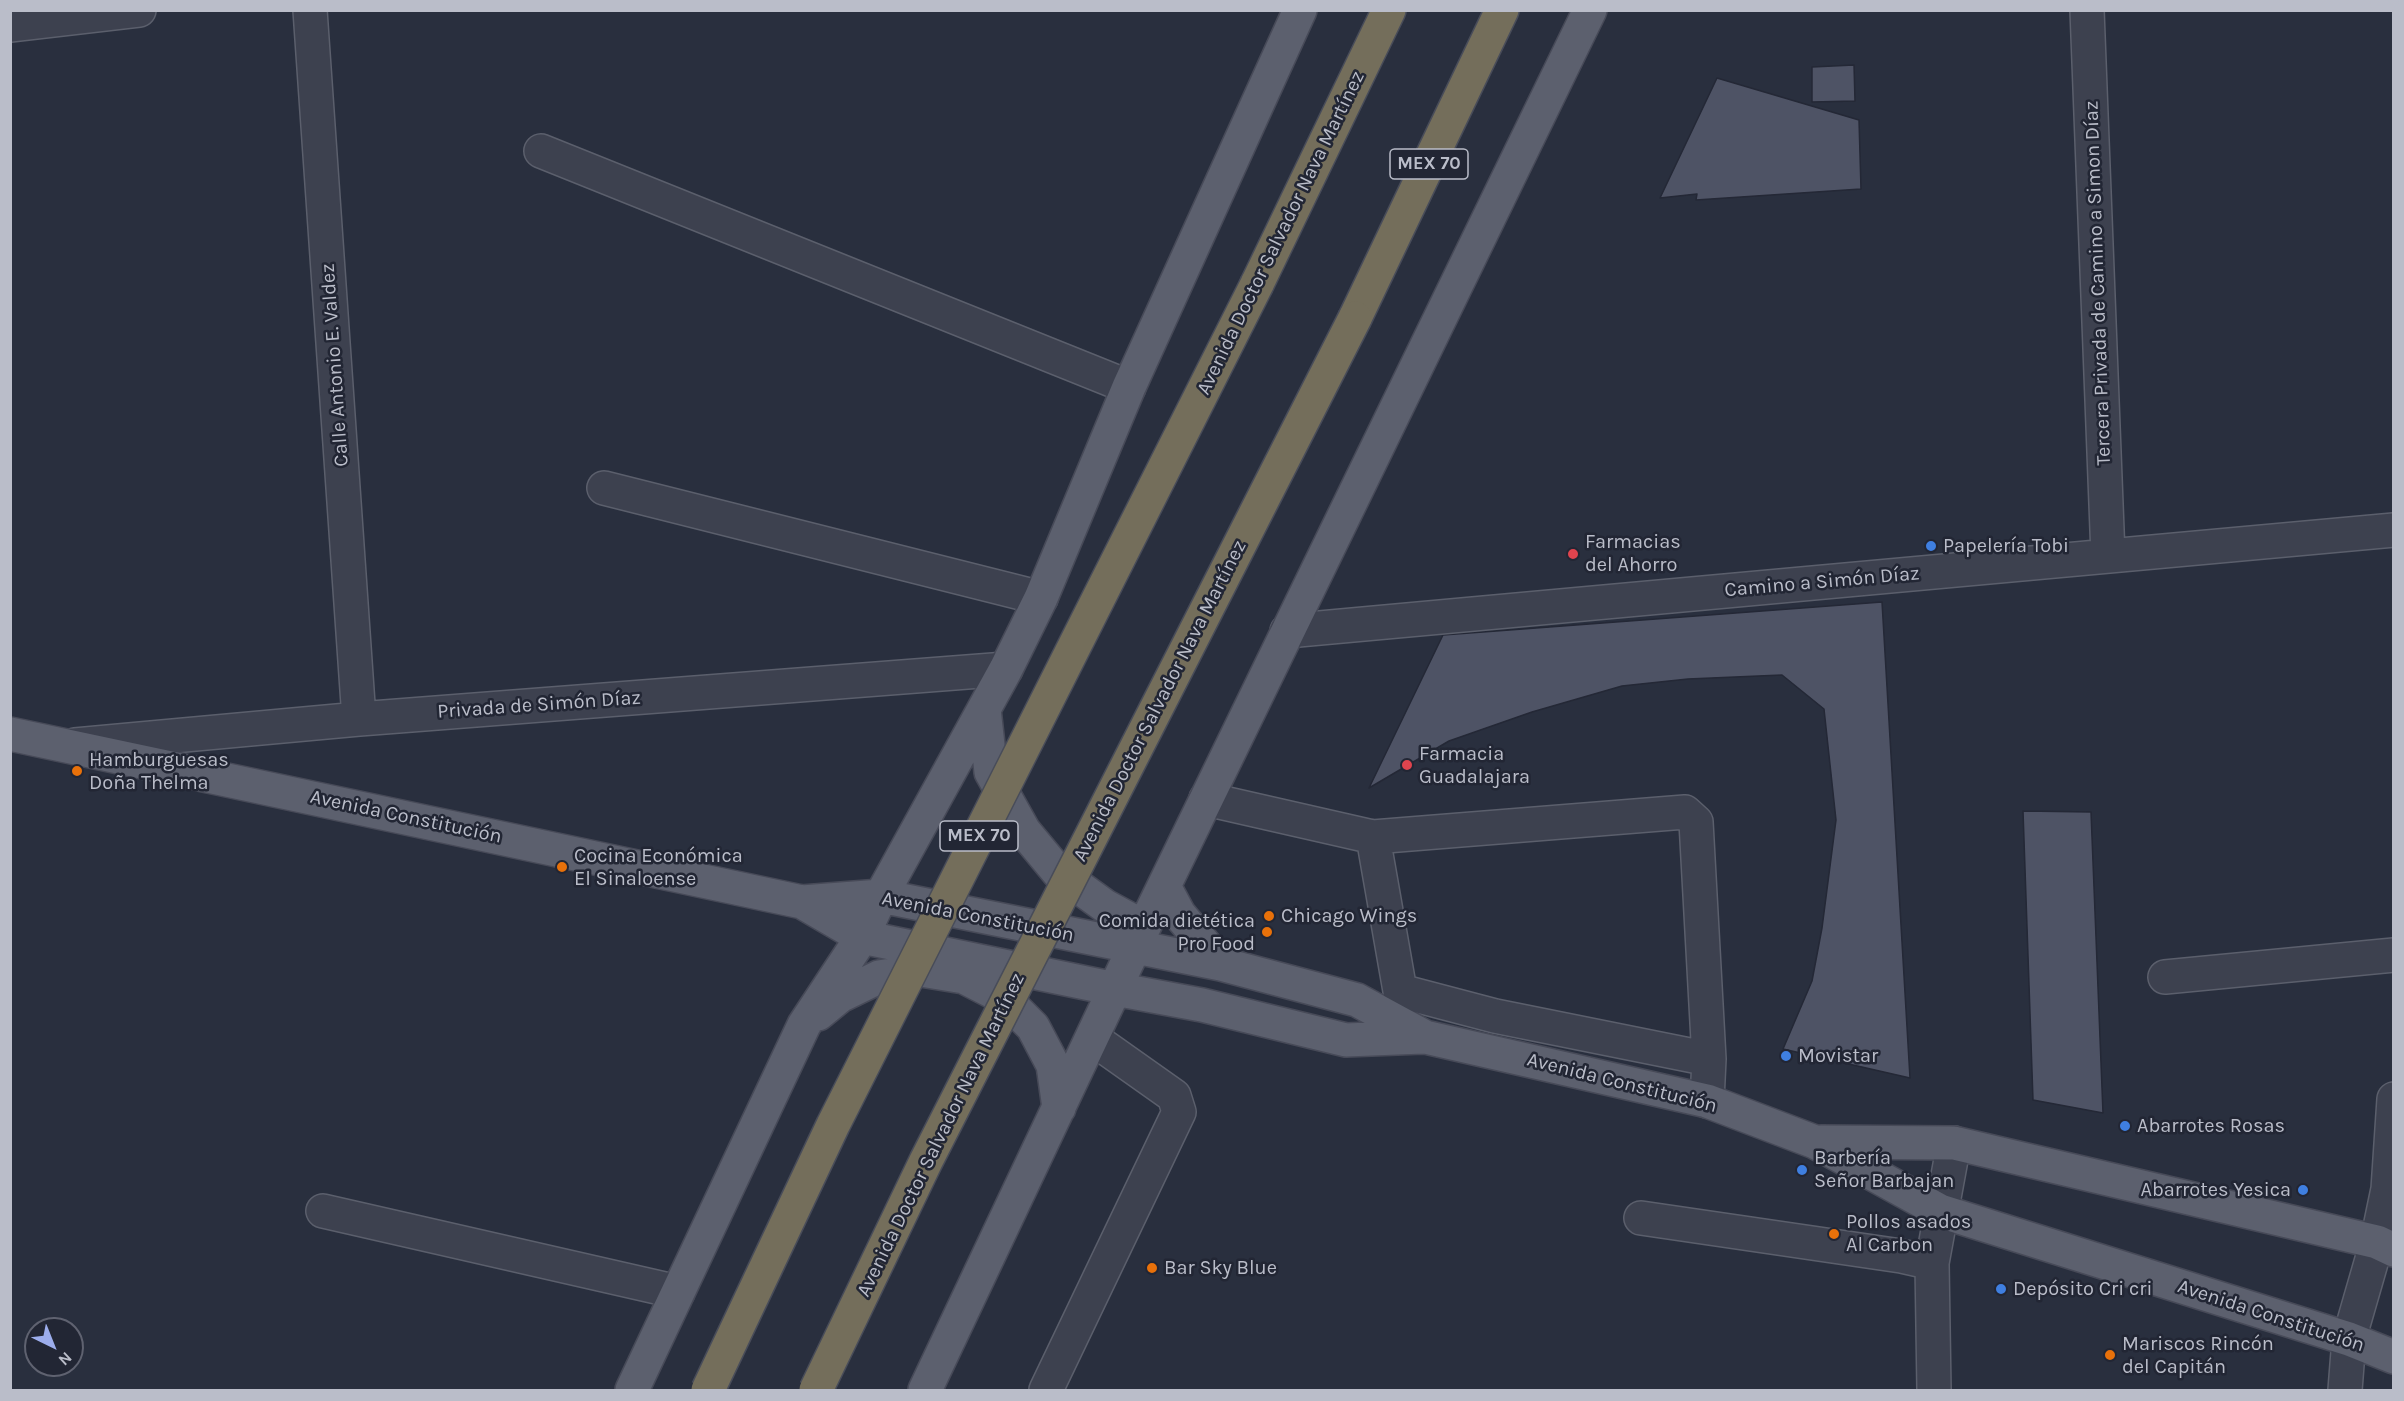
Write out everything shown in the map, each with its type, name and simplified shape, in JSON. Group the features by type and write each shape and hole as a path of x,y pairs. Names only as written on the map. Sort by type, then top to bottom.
{"highway":[{"name":"Avenida Doctor Salvador Nava Martínez","path":"708,1390 833,1125 1257,284 1389,10"},
{"name":"Avenida Doctor Salvador Nava Martínez","path":"816,1390 926,1161 1355,318 1502,10"}],"main road":[{"path":"632,1390 804,1025 861,937 881,896 1006,669 1041,597 1129,387 1300,10"},
{"path":"925,1390 1164,886 1590,10"},
{"path":"984,709 991,772 1024,831 1058,872 1105,906 1139,938"},
{"name":"Avenida Constitución","path":"10,734 72,745 802,902 881,896 1139,938 1221,964 1357,1000 1425,1037"},
{"path":"1164,886 1179,914 1221,964"},
{"name":"Avenida Constitución","path":"802,902 861,937 1202,1005 1346,1040 1425,1037 1707,1101 1815,1142 1940,1211 2349,1339 2394,1357"},
{"path":"804,1025 840,996 879,977 921,970 964,977 1003,997 1033,1027 1053,1065 1059,1108"},
{"name":"Avenida Constitución","path":"1815,1142 1954,1143 2385,1246"}],"street":[{"path":"10,25 139,10"},
{"name":"Calle Antonio E. Valdez","path":"310,10 359,719"},
{"name":"Tercera Privada de Camino a Simon Díaz","path":"2087,10 2108,556"},
{"path":"541,151 1129,387"},
{"path":"603,488 1041,597"},
{"name":"Camino a Simón Díaz","path":"1287,631 2394,530"},
{"name":"Privada de Simón Díaz","path":"72,745 359,719 1006,669"},
{"path":"1206,800 1373,837 1685,812 1692,816 1696,822 1709,1059 1707,1101"},
{"path":"1373,837 1400,991 1495,1016 1709,1059"},
{"path":"2165,977 2394,955"},
{"path":"1046,1390 1179,1112 1174,1096 1092,1038"},
{"path":"2345,1390 2349,1339 2385,1246 2394,1099"},
{"path":"1934,1390 1932,1263 1954,1143"},
{"path":"322,1211 678,1292"},
{"path":"1641,1218 1901,1256 1932,1263"}],"building":[{"path":"1854,65 1855,101 1812,102 1812,67"},
{"path":"1717,78 1859,120 1861,189 1696,200 1697,194 1660,198"},
{"path":"1882,602 1910,1078 1783,1049 1812,981 1822,928 1836,820 1824,709 1782,675 1688,679 1622,686 1532,712 1449,741 1369,788 1443,635"},
{"path":"2023,811 2091,812 2103,1113 2033,1100"}],"place":[{"name":"Papelería Tobi","path":"1931,546"},
{"name":"Farmacias del Ahorro","path":"1573,554"},
{"name":"Farmacia Guadalajara","path":"1407,765"},
{"name":"Hamburguesas Doña Thelma","path":"77,771"},
{"name":"Cocina Económica El Sinaloense","path":"562,867"},
{"name":"Chicago Wings","path":"1269,916"},
{"name":"Comida dietética Pro Food","path":"1267,932"},
{"name":"Movistar","path":"1786,1056"},
{"name":"Abarrotes Rosas","path":"2125,1126"},
{"name":"Barbería Señor Barbajan","path":"1802,1170"},
{"name":"Abarrotes Yesica","path":"2303,1190"},
{"name":"Pollos asados Al Carbon","path":"1834,1234"},
{"name":"Bar Sky Blue","path":"1152,1268"},
{"name":"Depósito Cri cri","path":"2001,1289"},
{"name":"Mariscos Rincón del Capitán","path":"2110,1355"}]}
